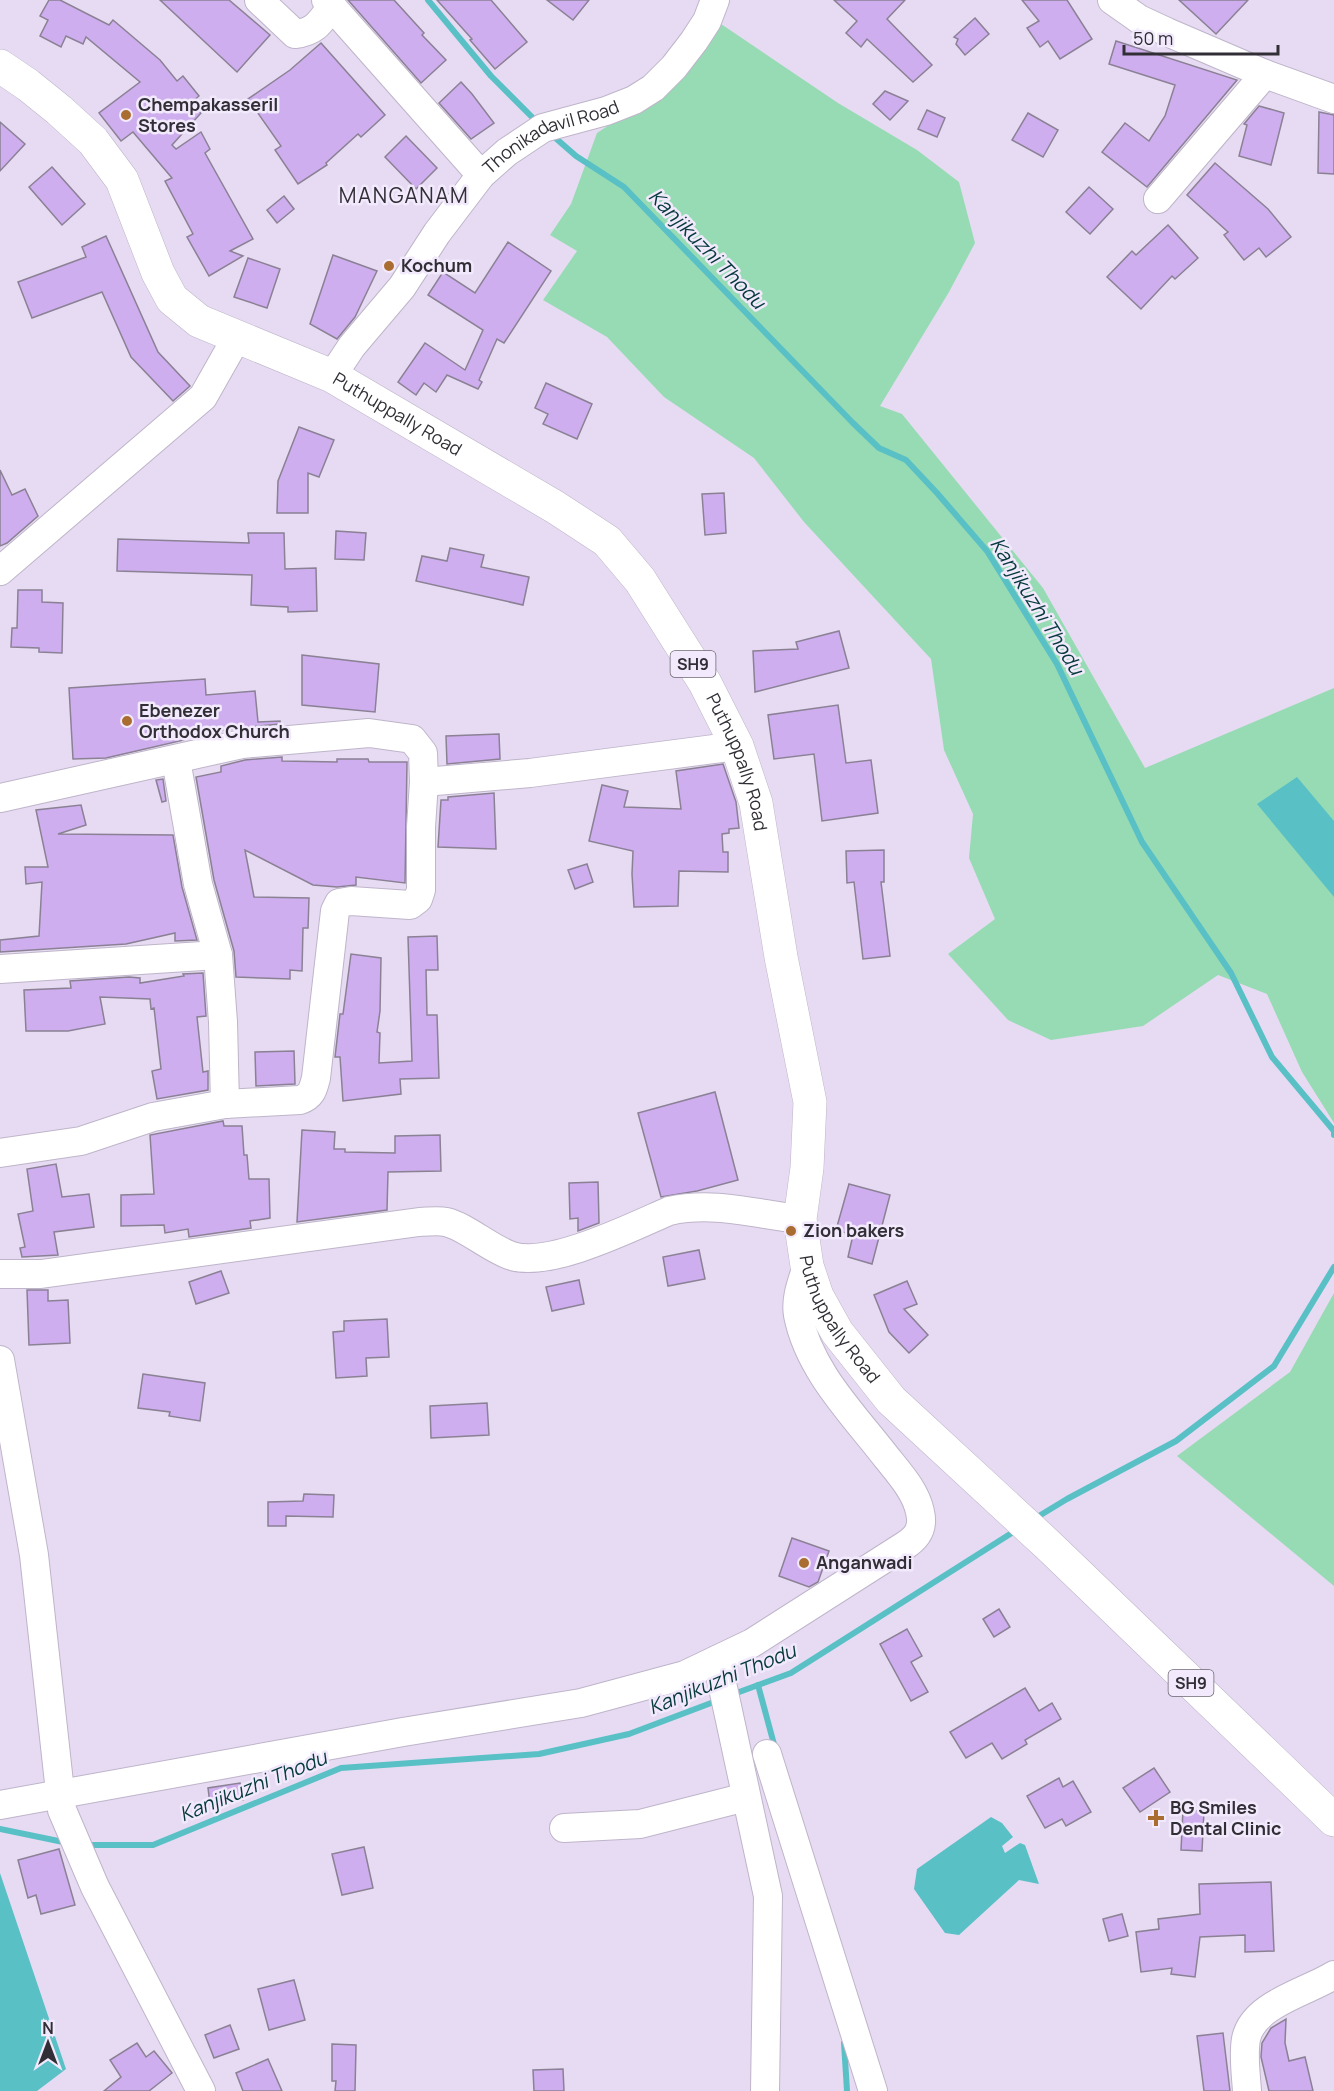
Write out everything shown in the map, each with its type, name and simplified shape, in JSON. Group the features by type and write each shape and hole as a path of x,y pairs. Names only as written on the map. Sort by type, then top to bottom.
{"main road":[{"name":"Puthuppally Road","path":"0,66 28,85 93,141 122,180 158,273 172,298 199,321 332,376 555,507 607,541 640,580 705,683 737,746 756,803 781,957 810,1102 807,1168 800,1219 807,1266 817,1296 837,1332 891,1400 1048,1545 1334,1820"}],"street":[{"path":"259,0 295,33 306,33 316,27 329,3 481,175"},
{"name":"Thonikadavil Road","path":"332,376 352,346 402,286 437,233 481,175 507,152 543,128 606,111 634,100 653,88 674,67 694,41 707,21 715,0"},
{"path":"1112,0 1139,19 1167,33 1265,74 1334,99"},
{"path":"1158,199 1265,74"},
{"path":"0,571 203,397 237,337"},
{"path":"0,798 242,744 369,733 411,739 423,753 421,890 418,899 410,904 345,902 339,903 334,911 321,1049 313,1091 307,1098 225,1104 153,1117 81,1141 0,1154"},
{"path":"424,782 530,773 737,746"},
{"path":"176,760 198,884 218,955 223,1022 225,1104"},
{"path":"0,969 218,955"},
{"path":"0,1274 41,1274 419,1222 448,1222 512,1256 527,1258 548,1256 579,1248 681,1208 724,1207 800,1219"},
{"path":"0,1804 61,1801 403,1732 581,1703 685,1675 752,1643 885,1559 916,1538 921,1514 903,1478 828,1382 810,1351 798,1314 799,1290 807,1266"},
{"path":"0,1360 34,1555 61,1801 95,1887 201,2091"},
{"path":"717,1660 768,1896 765,2091"},
{"path":"767,1754 873,2091"},
{"path":"564,1828 640,1824 747,1797"},
{"path":"1247,2091 1246,2039 1253,2022 1272,2007 1334,1975"}],"shaded area":[{"path":"721,24 838,103 917,150 959,182 975,243 949,292 880,406 902,414 1043,588 1145,768 1334,688 1334,1123 1302,1072 1267,994 1218,975 1143,1026 1051,1040 1008,1020 948,954 995,919 969,858 973,814 944,750 931,659 804,522 754,458 664,397 607,337 543,300 577,251 550,235 571,204 597,133 668,86"},
{"path":"1297,777 1334,821 1334,897 1257,804"},
{"path":"1334,1293 1334,1586 1177,1456 1290,1372"},
{"path":"991,1817 1002,1823 1013,1837 1002,1846 1005,1853 1020,1843 1025,1845 1039,1884 1019,1880 959,1935 945,1933 914,1889 917,1869"},
{"path":"0,1873 66,2069 37,2091 0,2091"}],"building":[{"path":"49,0 60,0 109,25 113,20 160,60 177,81 183,76 199,96 192,102 201,113 172,145 176,149 201,132 210,149 205,153 253,239 230,251 243,256 209,276 187,237 193,234 165,181 172,178 133,132 121,141 99,113 140,82 86,37 83,44 66,36 61,47 40,36 48,20 40,16"},
{"path":"160,0 229,0 270,35 237,72"},
{"path":"348,0 394,0 446,60 421,83"},
{"path":"437,0 491,0 527,42 495,69"},
{"path":"547,0 589,0 573,20"},
{"path":"834,0 905,0 887,19 932,65 913,82 867,39 861,47 846,33 857,21"},
{"path":"1022,0 1067,0 1092,39 1060,59 1048,41 1040,47 1027,28 1039,21"},
{"path":"1179,0 1248,0 1216,34"},
{"path":"975,18 989,34 965,55 956,44 958,39 954,37"},
{"path":"1116,41 1237,80 1147,187 1102,152 1125,123 1149,141 1165,116 1175,85 1109,64"},
{"path":"321,43 385,115 361,137 358,134 326,163 327,165 298,184 275,150 281,146 248,99 290,70"},
{"path":"461,82 494,123 471,139 439,103"},
{"path":"885,91 908,101 890,120 873,104"},
{"path":"1259,106 1284,113 1271,165 1239,156 1247,125 1244,124"},
{"path":"927,110 945,118 937,137 918,129"},
{"path":"1319,112 1334,115 1334,174 1318,173"},
{"path":"1028,113 1058,130 1043,157 1012,140"},
{"path":"0,122 25,144 0,171"},
{"path":"406,136 437,168 416,189 385,157"},
{"path":"1215,163 1268,209 1291,237 1266,257 1259,248 1244,260 1224,235 1228,232 1187,195"},
{"path":"52,167 85,204 62,225 29,187"},
{"path":"1089,187 1113,209 1090,234 1066,212"},
{"path":"284,196 294,209 277,223 267,210"},
{"path":"1168,225 1198,258 1175,279 1172,276 1141,309 1107,277 1132,251 1136,255"},
{"path":"106,236 158,352 190,386 173,401 131,357 102,292 32,318 18,282 86,257 82,247"},
{"path":"508,242 551,271 504,343 497,339 479,380 482,382 478,389 447,375 436,392 424,383 416,395 398,382 425,343 465,370 483,330 428,295 443,272 475,293"},
{"path":"333,255 377,271 355,317 337,339 310,324"},
{"path":"248,258 280,269 267,308 234,297"},
{"path":"546,383 592,404 577,439 543,424 548,414 535,408"},
{"path":"299,427 334,440 319,477 308,473 308,513 277,513 278,481"},
{"path":"0,470 12,495 25,489 38,516 7,543 0,546"},
{"path":"724,493 726,533 705,535 702,494"},
{"path":"336,531 366,533 364,560 335,559"},
{"path":"248,533 284,533 285,569 316,568 317,611 288,612 288,607 251,605 252,575 117,571 118,539 249,543"},
{"path":"450,548 484,555 481,567 529,577 523,605 416,581 422,556 447,561"},
{"path":"18,590 42,590 42,602 63,603 62,653 39,652 39,648 11,647 12,628 17,628"},
{"path":"839,631 849,668 755,692 753,651 798,649 796,642"},
{"path":"302,655 379,664 375,712 302,705"},
{"path":"205,679 206,695 255,691 258,722 280,721 280,724 184,736 184,740 106,758 73,759 69,688"},
{"path":"838,705 846,763 871,760 878,813 822,821 814,754 774,759 768,715"},
{"path":"499,734 500,759 447,764 446,736"},
{"path":"282,757 282,761 337,762 337,759 368,759 369,762 407,762 405,883 356,877 356,885 337,887 313,885 245,850 254,897 309,898 308,928 303,928 302,971 290,970 290,979 236,977 234,951 214,880 196,777 221,772 221,766 245,760"},
{"path":"723,764 736,802 739,828 729,829 729,833 722,834 723,852 728,852 728,872 679,871 678,906 634,907 633,851 589,841 602,785 628,791 624,807 681,809 676,771"},
{"path":"163,779 166,801 162,802 156,780"},
{"path":"494,793 496,849 438,847 441,800 448,800 448,797"},
{"path":"81,805 86,825 58,834 173,835 182,887 197,940 175,941 175,933 126,944 0,952 0,940 39,936 42,882 26,884 25,867 48,867 36,810"},
{"path":"884,850 884,882 881,882 890,956 863,959 854,882 847,883 846,851"},
{"path":"587,864 593,882 575,889 568,870"},
{"path":"437,936 438,970 426,970 427,1015 437,1015 439,1078 400,1079 401,1094 343,1101 340,1057 335,1057 351,954 381,958 380,1011 377,1032 380,1033 379,1063 412,1061 408,937"},
{"path":"203,973 206,1016 197,1017 203,1072 208,1071 208,1090 157,1099 152,1071 161,1069 154,1008 151,1009 150,999 100,997 105,1024 68,1031 26,1031 24,990 71,988 70,981 129,977 140,978 140,983 184,976 183,974"},
{"path":"294,1051 295,1084 256,1086 255,1052"},
{"path":"715,1092 738,1180 697,1191 661,1197 638,1113"},
{"path":"223,1121 224,1126 242,1126 244,1155 247,1155 249,1179 269,1179 270,1218 250,1221 251,1228 189,1237 188,1229 165,1233 164,1225 121,1226 121,1195 154,1194 150,1135"},
{"path":"302,1130 335,1132 334,1149 345,1149 345,1152 395,1153 395,1136 440,1135 441,1171 388,1172 387,1210 297,1222"},
{"path":"56,1164 62,1197 89,1194 94,1227 54,1232 58,1255 22,1257 20,1248 25,1247 18,1214 33,1211 27,1169"},
{"path":"598,1182 599,1223 578,1231 578,1218 570,1219 569,1183"},
{"path":"849,1184 890,1195 872,1264 848,1257 853,1235 836,1230"},
{"path":"699,1250 705,1279 668,1286 663,1257"},
{"path":"221,1271 229,1293 196,1304 189,1282"},
{"path":"579,1280 584,1304 552,1311 546,1287"},
{"path":"907,1281 917,1304 904,1309 928,1335 909,1353 889,1332 874,1295"},
{"path":"27,1290 48,1290 48,1301 68,1300 70,1343 29,1345"},
{"path":"387,1319 389,1357 366,1358 367,1376 336,1378 333,1332 344,1331 344,1321"},
{"path":"143,1374 205,1383 200,1421 169,1416 170,1412 138,1408"},
{"path":"487,1403 489,1435 431,1438 430,1406"},
{"path":"304,1494 334,1495 333,1517 286,1516 286,1526 268,1526 268,1502 303,1501"},
{"name":"Anganwadi","path":"792,1538 829,1551 818,1582 809,1587 779,1576"},
{"path":"999,1609 1010,1627 994,1637 983,1619"},
{"path":"907,1629 922,1656 911,1662 928,1692 911,1701 880,1644"},
{"path":"1025,1688 1039,1711 1052,1703 1061,1719 1025,1740 1027,1744 1002,1759 992,1743 966,1758 950,1732"},
{"path":"1154,1768 1170,1792 1140,1812 1123,1788"},
{"path":"1059,1778 1063,1787 1073,1781 1091,1812 1066,1826 1062,1819 1045,1828 1027,1796"},
{"path":"240,1783 243,1800 210,1804 208,1788"},
{"path":"1183,1810 1204,1811 1202,1851 1181,1850"},
{"path":"364,1847 373,1888 342,1895 332,1854"},
{"path":"59,1849 75,1905 41,1914 36,1895 28,1898 18,1860"},
{"path":"1271,1882 1274,1951 1245,1952 1245,1935 1200,1937 1195,1977 1171,1974 1172,1968 1141,1972 1136,1932 1159,1929 1158,1919 1200,1914 1199,1884"},
{"path":"1122,1914 1128,1936 1109,1941 1103,1919"},
{"path":"294,1980 305,2020 269,2030 258,1989"},
{"path":"1286,2019 1285,2043 1289,2061 1305,2057 1313,2091 1269,2091 1261,2057 1262,2043 1271,2028"},
{"path":"230,2025 239,2049 214,2058 205,2035"},
{"path":"1223,2033 1230,2091 1204,2091 1197,2036"},
{"path":"137,2043 146,2057 154,2051 172,2073 149,2091 104,2091 121,2077 110,2060"},
{"path":"332,2044 356,2045 355,2091 335,2091 336,2081 332,2081"},
{"path":"268,2059 282,2091 243,2091 236,2073"},
{"path":"563,2069 564,2091 534,2091 533,2070"}],"waterway":[{"name":"Kanjikuzhi Thodu","path":"428,0 491,76 538,123"},
{"name":"Kanjikuzhi Thodu","path":"552,135 576,156 624,187 853,423 879,448 906,460 987,551 1057,664 1142,842 1231,973 1272,1057 1334,1131 1334,1135"},
{"name":"Kanjikuzhi Thodu","path":"1034,1519 1176,1441 1274,1366 1334,1267"},
{"name":"Kanjikuzhi Thodu","path":"731,1695 791,1673 1018,1529"},
{"path":"758,1685 775,1748"},
{"name":"Kanjikuzhi Thodu","path":"84,1845 153,1845 341,1768 539,1754 629,1734 719,1700"},
{"name":"Kanjikuzhi Thodu","path":"0,1829 68,1843"},
{"path":"844,2043 847,2091"}],"place":[{"name":"Chempakasseril Stores","path":"126,115"},
{"name":"Kochum","path":"389,266"},
{"name":"Ebenezer Orthodox Church","path":"127,721"},
{"name":"Zion bakers","path":"791,1231"},
{"name":"Anganwadi","path":"804,1563"},
{"name":"BG Smiles Dental Clinic","path":"1156,1818"}],"district":[{"name":"MANGANAM","path":"404,196"}]}
